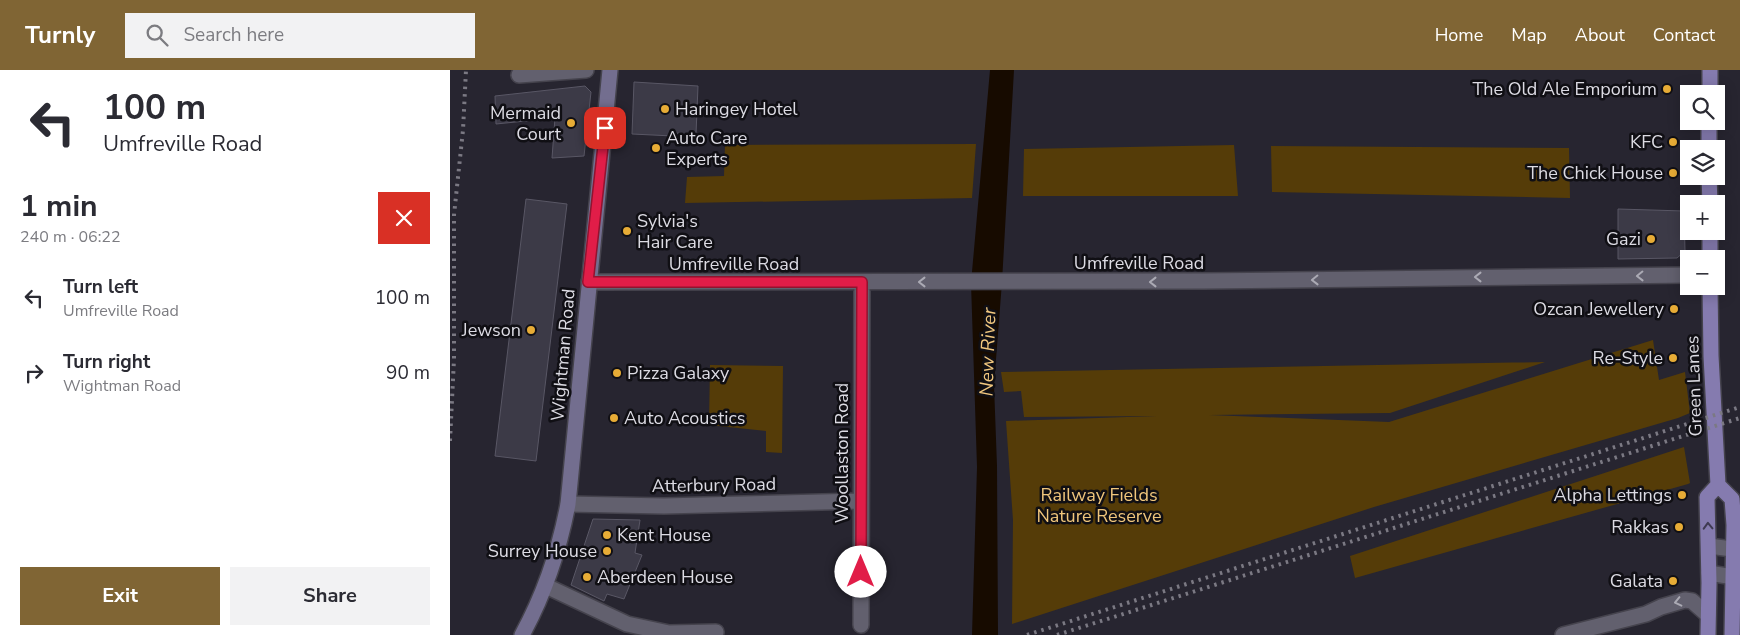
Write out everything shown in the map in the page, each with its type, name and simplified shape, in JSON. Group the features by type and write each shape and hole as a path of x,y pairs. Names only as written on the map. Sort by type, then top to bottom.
{"main road":[{"name":"Wightman Road","path":"522,635 546,586 558,551 568,504 610,70"},
{"path":"1710,70 1710,85"},
{"name":"Green Lanes","path":"1708,635 1708,497 1718,485 1711,356 1710,295"},
{"path":"1718,485 1732,499 1737,550 1737,578 1732,635"}],"street":[{"path":"519,75 586,70"},
{"name":"Umfreville Road","path":"588,282 971,283 1680,275"},
{"name":"Woollaston Road","path":"861,625 862,282"},
{"name":"Atterbury Road","path":"568,504 664,506 861,501"},
{"path":"1709,546 1737,550"},
{"path":"1709,573 1737,578"},
{"path":"546,586 627,624 669,633 716,632"},
{"path":"1563,635 1646,614 1661,607 1685,600 1692,601 1708,615"}],"green space":[{"path":"976,144 972,198 685,203 687,177 724,176 725,145"},
{"path":"1234,145 1238,196 1023,196 1024,149"},
{"path":"1271,146 1569,148 1570,198 1272,192"},
{"name":"Railway Fields Nature Reserve","path":"1653,340 1659,380 1685,372 1690,413 1374,507 1012,624 1013,520 1006,421 1157,416 1024,417 1021,391 1004,392 1001,372 1545,362 1390,413 1209,415 1389,422"},
{"path":"710,365 783,366 782,453 766,452 766,431 709,425"},
{"path":"1684,447 1690,483 1688,484 1355,578 1350,556"}],"water":[{"name":"New River","path":"990,70 1014,70 994,385 997,466 998,635 972,635 977,467 971,283"}],"building":[{"name":"Haringey Hotel","path":"634,82 698,86 696,134 673,133 673,136 632,134"},
{"name":"Mermaid Court","path":"585,86 591,92 584,156 552,158 555,118 496,124 495,96"},
{"name":"Jewson","path":"526,199 567,204 536,461 495,456"},
{"name":"Gazi","path":"1618,209 1680,211 1680,240 1685,240 1685,250 1680,250 1680,255 1677,258 1618,259"},
{"path":"593,519 640,520 635,553 642,555 624,599 607,594 604,601 571,585"}],"railway":[{"path":"450,441 454,359 454,215 463,130 466,70"},
{"path":"1027,635 1740,407"},
{"path":"1057,635 1740,418"}],"place":[{"name":"The Old Ale Emporium","path":"1667,89"},
{"name":"Haringey Hotel","path":"665,109"},
{"name":"Mermaid Court","path":"571,123"},
{"name":"KFC","path":"1673,142"},
{"name":"Auto Care Experts","path":"656,148"},
{"name":"The Chick House","path":"1673,173"},
{"name":"Sylvia's Hair Care","path":"627,231"},
{"name":"Gazi","path":"1651,239"},
{"name":"Ozcan Jewellery","path":"1674,309"},
{"name":"Jewson","path":"531,330"},
{"name":"Re-Style","path":"1673,358"},
{"name":"Pizza Galaxy","path":"617,373"},
{"name":"Auto Acoustics","path":"614,418"},
{"name":"Alpha Lettings","path":"1682,495"},
{"name":"Rakkas","path":"1679,527"},
{"name":"Kent House","path":"607,535"},
{"name":"Surrey House","path":"607,551"},
{"name":"Aberdeen House","path":"587,577"},
{"name":"Galata","path":"1673,581"}],"route":[{"path":"605,128 588,282 862,282 861,572"}]}
